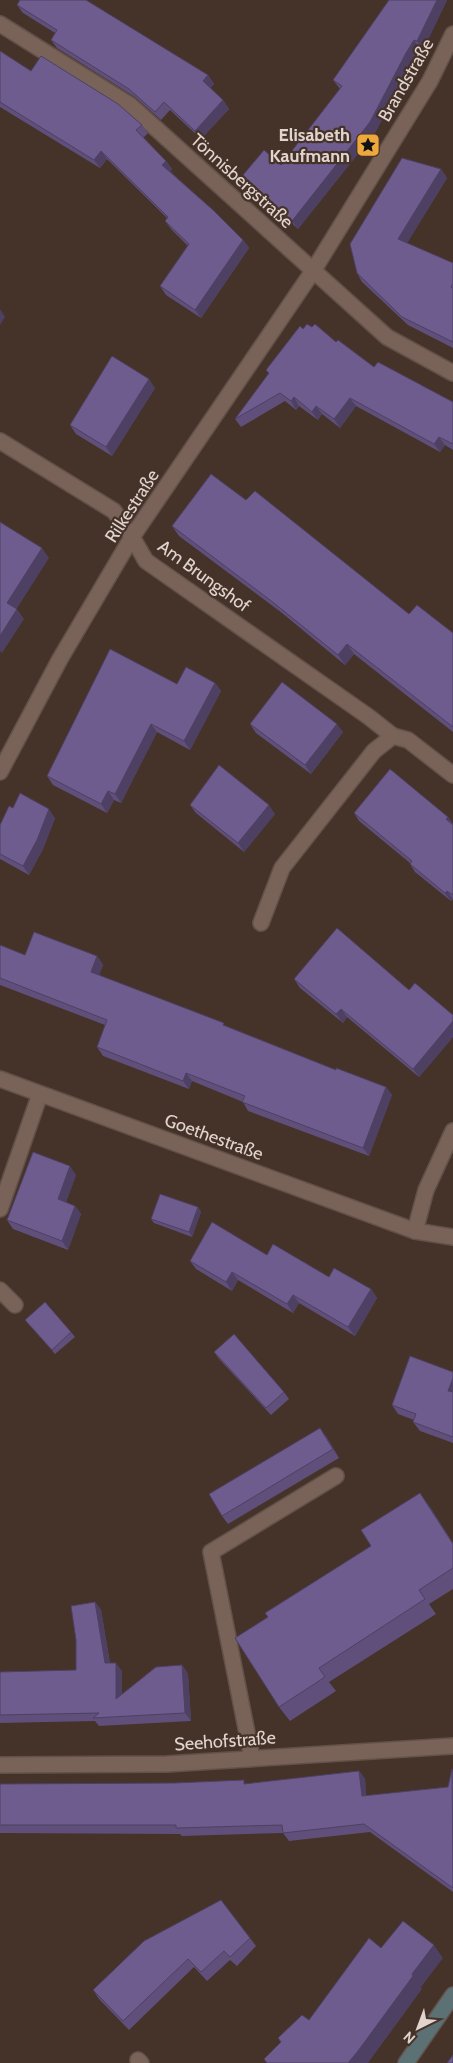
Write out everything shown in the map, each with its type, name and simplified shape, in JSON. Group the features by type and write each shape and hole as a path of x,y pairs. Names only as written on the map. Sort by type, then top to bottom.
{"main road":[{"path":"406,2063 453,1995"}],"street":[{"name":"Tönnisbergstraße","path":"0,24 130,105 387,337 453,373"},
{"name":"Brandstraße","path":"313,271 430,81 453,34"},
{"name":"Rilkestraße","path":"0,772 60,659 132,538 313,271"},
{"name":"Am Brungshof","path":"0,442 114,512 146,561 369,717 393,736 408,740 453,775"},
{"path":"261,923 282,868 374,751 393,736"},
{"name":"Goethestraße","path":"0,1079 415,1231 453,1237"},
{"path":"0,1209 40,1094"},
{"path":"415,1231 426,1190 453,1132"},
{"path":"0,1290 15,1305"},
{"path":"252,1758 211,1552 336,1476"},
{"name":"Seehofstraße","path":"0,1765 167,1764 453,1746"}],"building":[{"path":"20,0 86,0 208,75 203,81 223,100 195,131 164,102 155,112 129,89 51,40 57,30 17,5"},
{"path":"389,0 437,0 417,41 414,40 406,53 370,122 292,221 243,175 264,150 281,165 342,86 333,80"},
{"path":"0,51 31,71 41,56 118,104 142,125 136,130 166,161 162,165 213,210 243,240 195,310 160,286 189,244 165,221 168,217 101,151 94,160 0,102"},
{"path":"402,158 441,169 398,239 453,263 453,284 451,287 453,288 453,342 402,317 357,273 350,244"},
{"path":"307,324 312,327 315,324 336,342 338,340 374,367 378,362 453,402 453,444 439,437 434,444 350,398 334,419 316,406 312,412 294,397 291,401 280,393 235,419 269,373 266,370 300,326 303,329"},
{"path":"112,356 149,379 106,447 70,425"},
{"path":"211,474 246,500 255,491 409,614 417,605 453,633 453,727 347,644 338,655 274,603 172,526"},
{"path":"0,522 42,548 7,603 17,609 0,636"},
{"path":"110,649 177,684 186,667 215,683 184,741 151,724 115,794 108,791 101,804 47,776"},
{"path":"282,682 337,724 305,765 250,724"},
{"path":"219,765 269,805 238,843 190,805"},
{"path":"390,769 448,817 446,819 453,825 453,895 447,891 445,893 410,864 412,861 354,813"},
{"path":"20,793 49,809 37,840 23,866 0,854 0,825 9,806 13,808"},
{"path":"337,928 409,990 415,983 453,1015 453,1021 413,1069 341,1009 336,1014 294,979"},
{"path":"34,932 97,956 91,972 224,1023 223,1025 336,1070 336,1068 386,1087 363,1148 242,1102 245,1096 186,1073 183,1081 97,1047 107,1020 0,978 0,945 25,955"},
{"path":"33,1152 70,1166 58,1199 75,1206 62,1241 7,1220"},
{"path":"160,1194 198,1207 189,1232 151,1219"},
{"path":"212,1222 267,1255 273,1244 329,1277 334,1268 371,1289 348,1327 293,1295 287,1304 232,1272 226,1282 190,1261"},
{"path":"45,1302 71,1332 52,1350 25,1320"},
{"path":"234,1334 284,1392 266,1408 214,1352"},
{"path":"410,1356 453,1372 453,1378 448,1391 453,1392 453,1437 413,1422 416,1414 392,1405"},
{"path":"320,1428 333,1449 222,1516 209,1494"},
{"path":"420,1493 453,1544 453,1568 419,1590 425,1599 319,1668 325,1677 279,1707 235,1638 268,1617 265,1613 371,1546 361,1530"},
{"path":"95,1602 105,1663 116,1663 116,1699 156,1667 182,1665 185,1713 93,1718 99,1713 0,1715 0,1672 76,1670 76,1640 71,1606"},
{"path":"452,1769 453,1888 364,1824 283,1833 282,1825 176,1828 176,1825 0,1825 0,1784 175,1783 244,1780 244,1784 359,1771 362,1796 448,1787"},
{"path":"221,1900 250,1938 230,1957 224,1951 201,1972 188,1959 123,2021 93,1990 144,1941"},
{"path":"403,1921 434,1945 348,2063 267,2063 264,2059 281,2042 278,2038 302,2015 309,2020 369,1938 381,1948"},
{"path":"453,2055 453,2063 447,2063"}],"place":[{"name":"Elisabeth Kaufmann","path":"368,145"}]}
